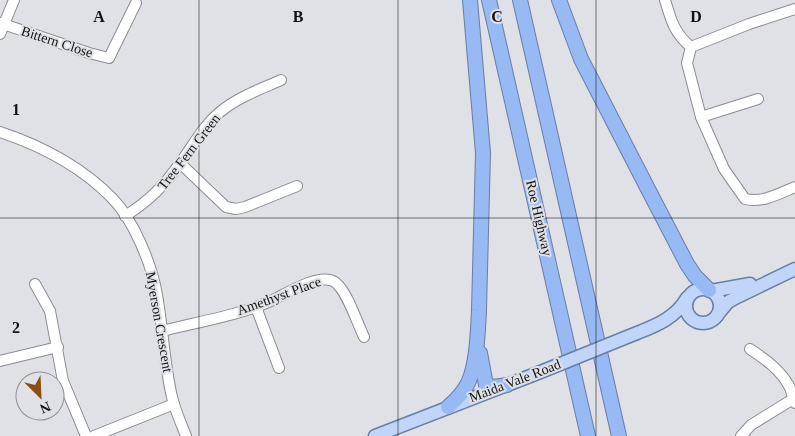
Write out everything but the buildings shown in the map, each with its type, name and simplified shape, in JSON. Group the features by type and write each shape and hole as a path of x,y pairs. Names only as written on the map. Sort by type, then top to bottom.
{"highway":[{"path":"448,407 469,382 478,334 483,153 470,0"},
{"name":"Roe Highway","path":"489,0 588,436"},
{"path":"520,0 619,436"},
{"path":"559,0 581,59 695,276 710,291"},
{"path":"478,334 484,383 490,387 507,384"}],"main road":[{"path":"794,270 728,302 712,320 701,323 695,321 687,313 686,303 696,290 710,291 743,287 794,270"},
{"path":"710,291 718,299 720,305 716,316"},
{"name":"Maida Vale Road","path":"375,436 654,326 675,314 688,298"},
{"name":"Maida Vale Road","path":"654,326 678,321 701,323"}],"street":[{"path":"1,27 14,0"},
{"path":"665,0 678,35 691,47"},
{"name":"Bittern Close","path":"1,27 109,58 136,3"},
{"path":"691,47 749,24 795,9"},
{"path":"691,47 687,63 701,117 724,169 744,198 751,200 767,199 795,187"},
{"name":"Tree Fern Green","path":"125,216 151,198 180,163 199,134 219,113 241,98 281,80"},
{"path":"701,117 758,99"},
{"name":"Myerson Crescent","path":"0,132 22,139 74,166 114,199 125,216 144,249 149,264 157,294 172,398 186,436"},
{"path":"180,163 223,205 236,209 245,208 297,186"},
{"name":"Amethyst Place","path":"162,331 256,308 324,278 331,280 342,288 364,337"},
{"path":"35,284 50,311 63,381 86,436"},
{"path":"256,308 279,368"},
{"path":"0,361 58,347"},
{"path":"741,436 750,425 794,401 789,386 782,376 766,360 750,349"},
{"path":"94,436 174,404"}]}
